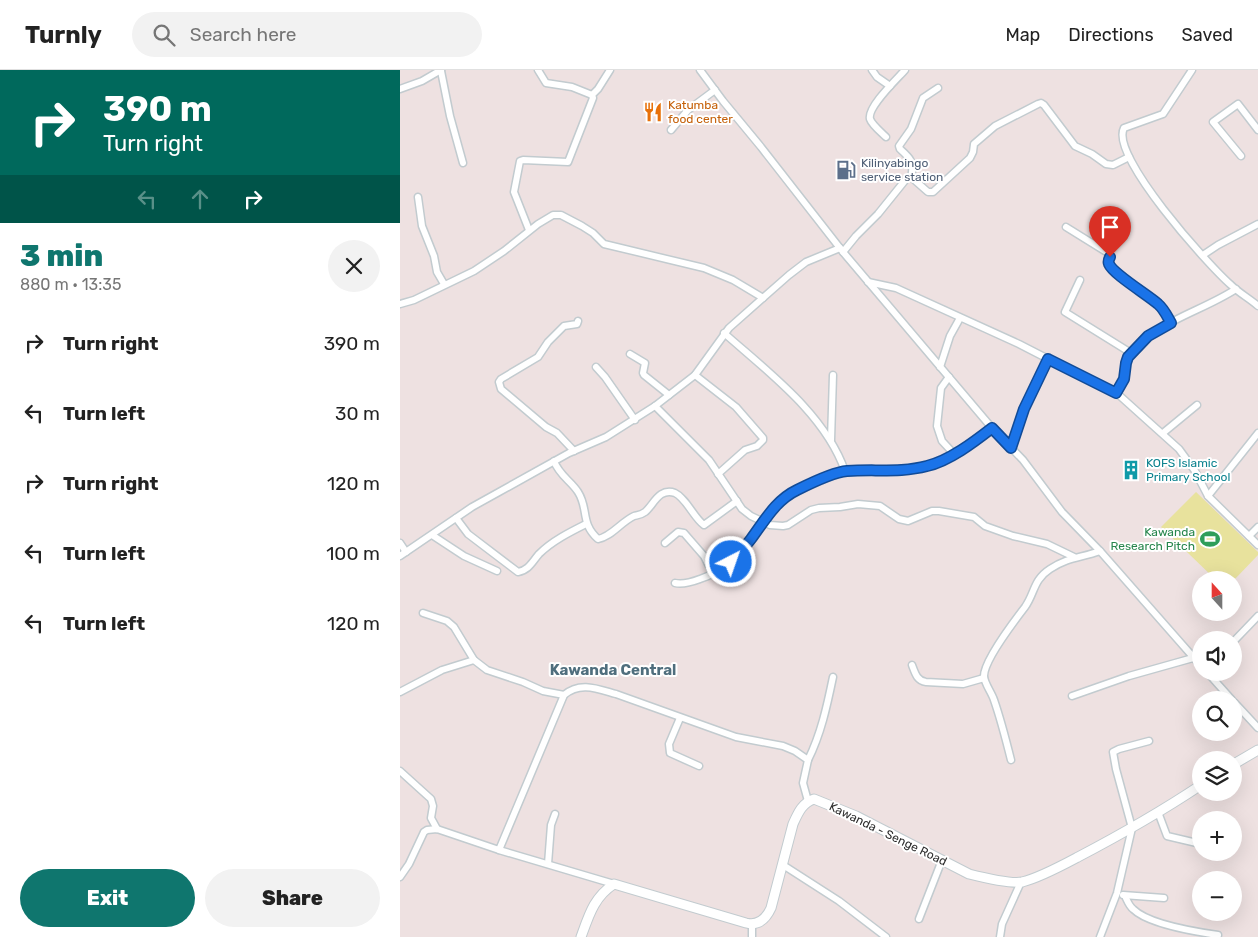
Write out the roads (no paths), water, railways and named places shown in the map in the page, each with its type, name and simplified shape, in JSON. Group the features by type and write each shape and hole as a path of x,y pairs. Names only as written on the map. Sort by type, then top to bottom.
{"street":[{"path":"400,89 422,81 442,70 450,116 463,164"},
{"path":"538,70 546,83 572,87 592,95"},
{"path":"529,230 514,192 518,164 522,160 568,162 593,98 592,95 610,70"},
{"path":"700,70 841,250 992,428 1023,460 1062,512 1100,551 1192,657"},
{"path":"872,70 890,86"},
{"path":"886,137 870,117 880,97 905,70"},
{"path":"1192,70 1163,114 1124,128 1122,132 1123,141 1129,156 1146,185 1180,230 1236,289 1245,294 1258,306"},
{"path":"400,556 498,492 554,461 606,437 635,420 695,375 724,333 806,262 841,250 878,214 907,178 911,177 913,171 912,161 899,146 911,129 923,98 938,88"},
{"path":"671,130 688,110 715,90"},
{"path":"911,177 928,192 933,192 970,158 974,144 985,133 1040,103 1044,105 1075,146 1092,154 1106,164 1113,165 1129,156"},
{"path":"1241,156 1213,122 1238,104 1258,130"},
{"path":"418,197 422,226 434,256 437,272 444,284"},
{"path":"400,304 414,300 462,277 489,261 529,230 553,215 561,215 593,233 604,244 704,268 734,280 763,298"},
{"path":"1203,255 1258,224"},
{"path":"1066,227 1109,254 1110,265 1127,281 1158,304 1164,310 1171,323"},
{"path":"1080,280 1065,312 1131,354"},
{"path":"868,282 896,288 1116,393 1163,433 1184,455 1208,496 1258,545"},
{"path":"1116,393 1124,379 1126,361 1148,336 1236,289"},
{"path":"940,367 950,336 960,318"},
{"path":"574,451 557,433 546,427 501,389 499,385 501,379 538,357 547,343 564,326 577,324 578,321"},
{"path":"724,333 794,396 831,441 845,471"},
{"path":"630,354 645,363 644,376 669,395"},
{"path":"1011,448 1024,409 1048,359"},
{"path":"596,367 635,420"},
{"path":"695,375 736,407 763,438 757,446 745,450 718,474"},
{"path":"831,441 833,375"},
{"path":"949,378 942,388 937,426 940,437 954,454"},
{"path":"655,406 709,460 737,501 751,516 770,525 783,526 811,510 819,508 858,504 880,506 899,519 908,521 932,511 938,511 974,517 985,526 1013,536 1047,544 1074,557"},
{"path":"1163,433 1197,406"},
{"path":"674,583 691,582 714,574 731,562 750,540 771,510 797,490 845,471 913,469 935,464 954,454 992,428"},
{"path":"1208,496 1258,433"},
{"path":"554,461 562,476 578,492 586,524 596,538 601,539 632,517 643,514 657,498 668,492 675,493 680,497 704,525 737,501"},
{"path":"456,518 468,534 518,572 528,568 549,545 586,524"},
{"path":"1249,536 1258,527"},
{"path":"665,542 678,532 684,533 704,556 714,574"},
{"path":"432,536 464,556 498,570"},
{"path":"400,543 406,552"},
{"path":"1012,760 999,715 984,678 985,668 1011,624 1026,605 1036,581 1050,569 1074,557 1100,551"},
{"path":"423,613 447,621 454,627 474,660 486,670 523,682 543,691 564,695"},
{"path":"1242,633 1258,616"},
{"path":"1072,696 1129,676 1192,658"},
{"path":"400,692 442,670 474,660"},
{"path":"912,665 921,682 963,684 984,678"},
{"path":"400,876 409,864 424,832 437,829 499,850 752,925 759,922 768,914 794,824 799,811 808,801 803,783 808,760 819,735 827,708 833,677"},
{"path":"1216,681 1224,691"},
{"path":"499,850 564,695 570,690 582,687 595,688 748,740 782,746 795,751 808,760"},
{"path":"1242,711 1258,728"},
{"path":"680,718 669,744 670,753 699,766"},
{"path":"1100,937 1118,893 1132,828 1112,755 1115,750 1149,741"},
{"path":"1242,759 1258,750"},
{"path":"400,770 431,799 433,806 430,818 437,829"},
{"name":"Kawanda - Senge Road","path":"808,801 820,800 856,816 969,874 1021,882 1057,868 1132,828 1192,791"},
{"path":"1158,812 1167,836 1192,842"},
{"path":"548,864 550,833 555,814"},
{"path":"919,919 942,860"},
{"path":"783,865 839,901 886,937"},
{"path":"1000,937 1002,924 1021,882"},
{"path":"581,937 598,897 614,884"},
{"path":"1118,893 1125,896 1164,898"},
{"path":"1125,896 1131,908 1148,918 1196,932 1218,935"},
{"path":"752,925 752,937"}],"place":[{"name":"Katumba food center","path":"653,112"},
{"name":"Kilinyabingo service station","path":"846,170"},
{"name":"KOFS Islamic Primary School","path":"1131,470"},
{"name":"Kawanda Research Pitch","path":"1210,539"}],"district":[{"name":"Kawanda Central","path":"613,670"}]}
